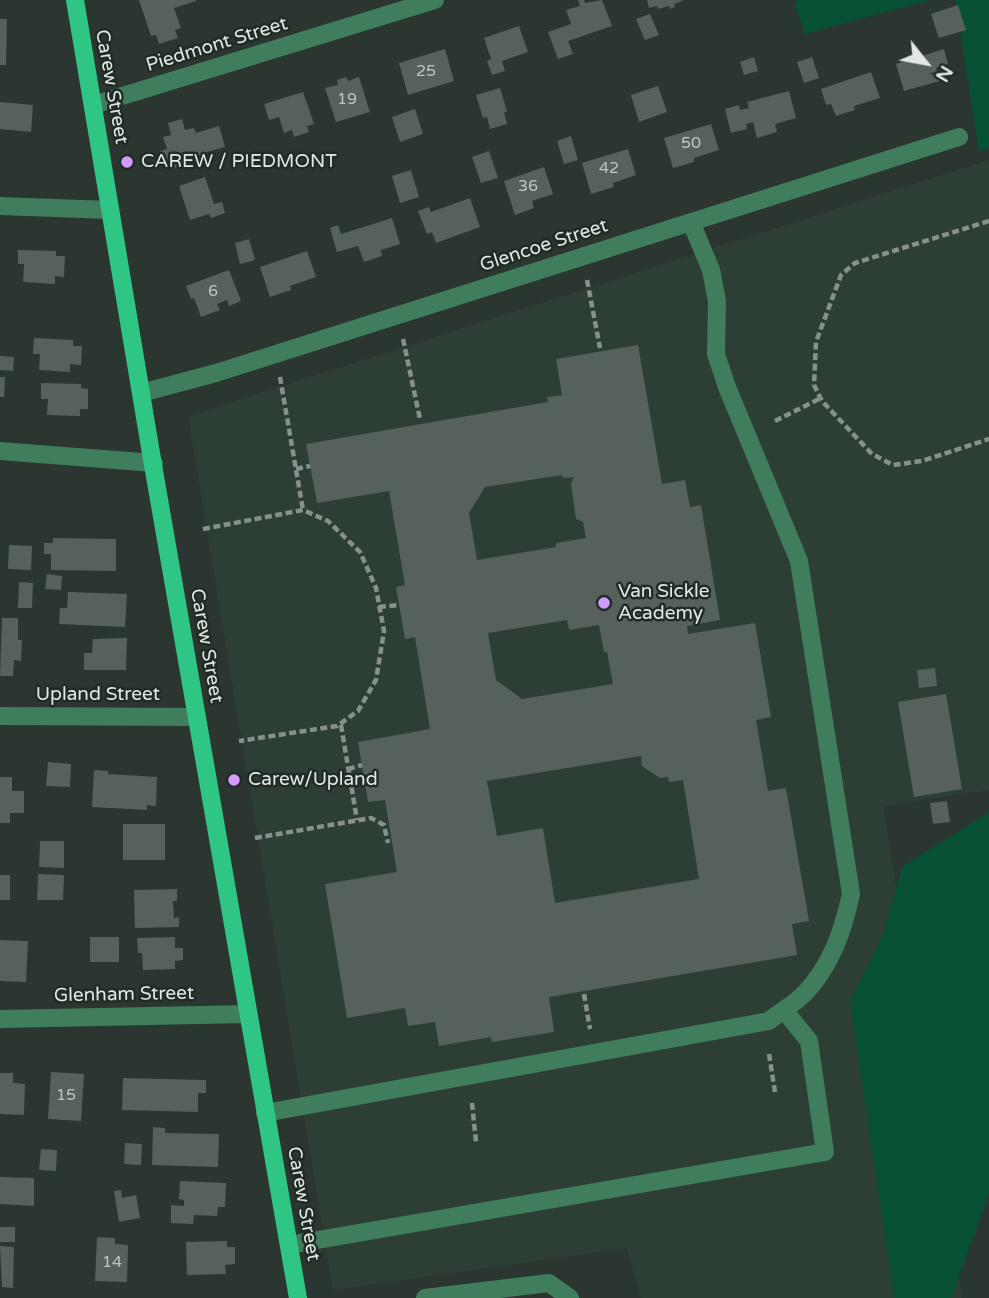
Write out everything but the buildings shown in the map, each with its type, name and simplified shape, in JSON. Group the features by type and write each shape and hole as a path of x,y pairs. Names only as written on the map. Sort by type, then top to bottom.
{"main road":[{"name":"Carew Street","path":"75,0 298,1298"}],"street":[{"name":"Piedmont Street","path":"93,105 435,0"},
{"name":"Glencoe Street","path":"141,393 216,373 959,137"},
{"path":"0,206 110,210"},
{"path":"265,1113 769,1021 804,995 828,964 845,923 851,894 799,561 716,354 717,300 711,270 691,222"},
{"path":"0,451 154,463"},
{"name":"Upland Street","path":"0,716 197,717"},
{"path":"289,1245 825,1152 809,1041 784,1010"},
{"name":"Glenham Street","path":"0,1019 248,1014"},
{"path":"425,1298 549,1283 570,1298"}],"path":[{"path":"989,221 855,263 841,275 816,342 814,385 821,398 872,454 893,465 922,461 989,439"},
{"path":"587,280 600,348"},
{"path":"402,339 420,419"},
{"path":"280,377 303,510"},
{"path":"775,421 821,398"},
{"path":"296,469 310,466"},
{"path":"203,529 303,510 328,521 360,552 376,588 384,631 376,680 358,711 341,724 239,741"},
{"path":"379,607 399,605"},
{"path":"341,724 357,820"},
{"path":"348,769 362,765"},
{"path":"255,838 371,818 384,825 388,842"},
{"path":"584,994 590,1029"},
{"path":"769,1055 775,1092"},
{"path":"472,1103 476,1142"}],"shaded area":[{"name":"Van Sickle Academy","path":"989,160 989,790 883,806 962,1298 641,1298 627,1248 333,1290 188,416"}],"green space":[{"path":"799,0 930,0 805,34 794,3"},
{"path":"955,0 989,0 989,148 979,151"},
{"path":"989,812 989,1195 951,1298 894,1298 850,1001 883,935 902,867"}],"place":[{"name":"CAREW / PIEDMONT","path":"127,162"},
{"name":"Van Sickle Academy","path":"604,603"},
{"name":"Carew/Upland","path":"234,780"}]}
